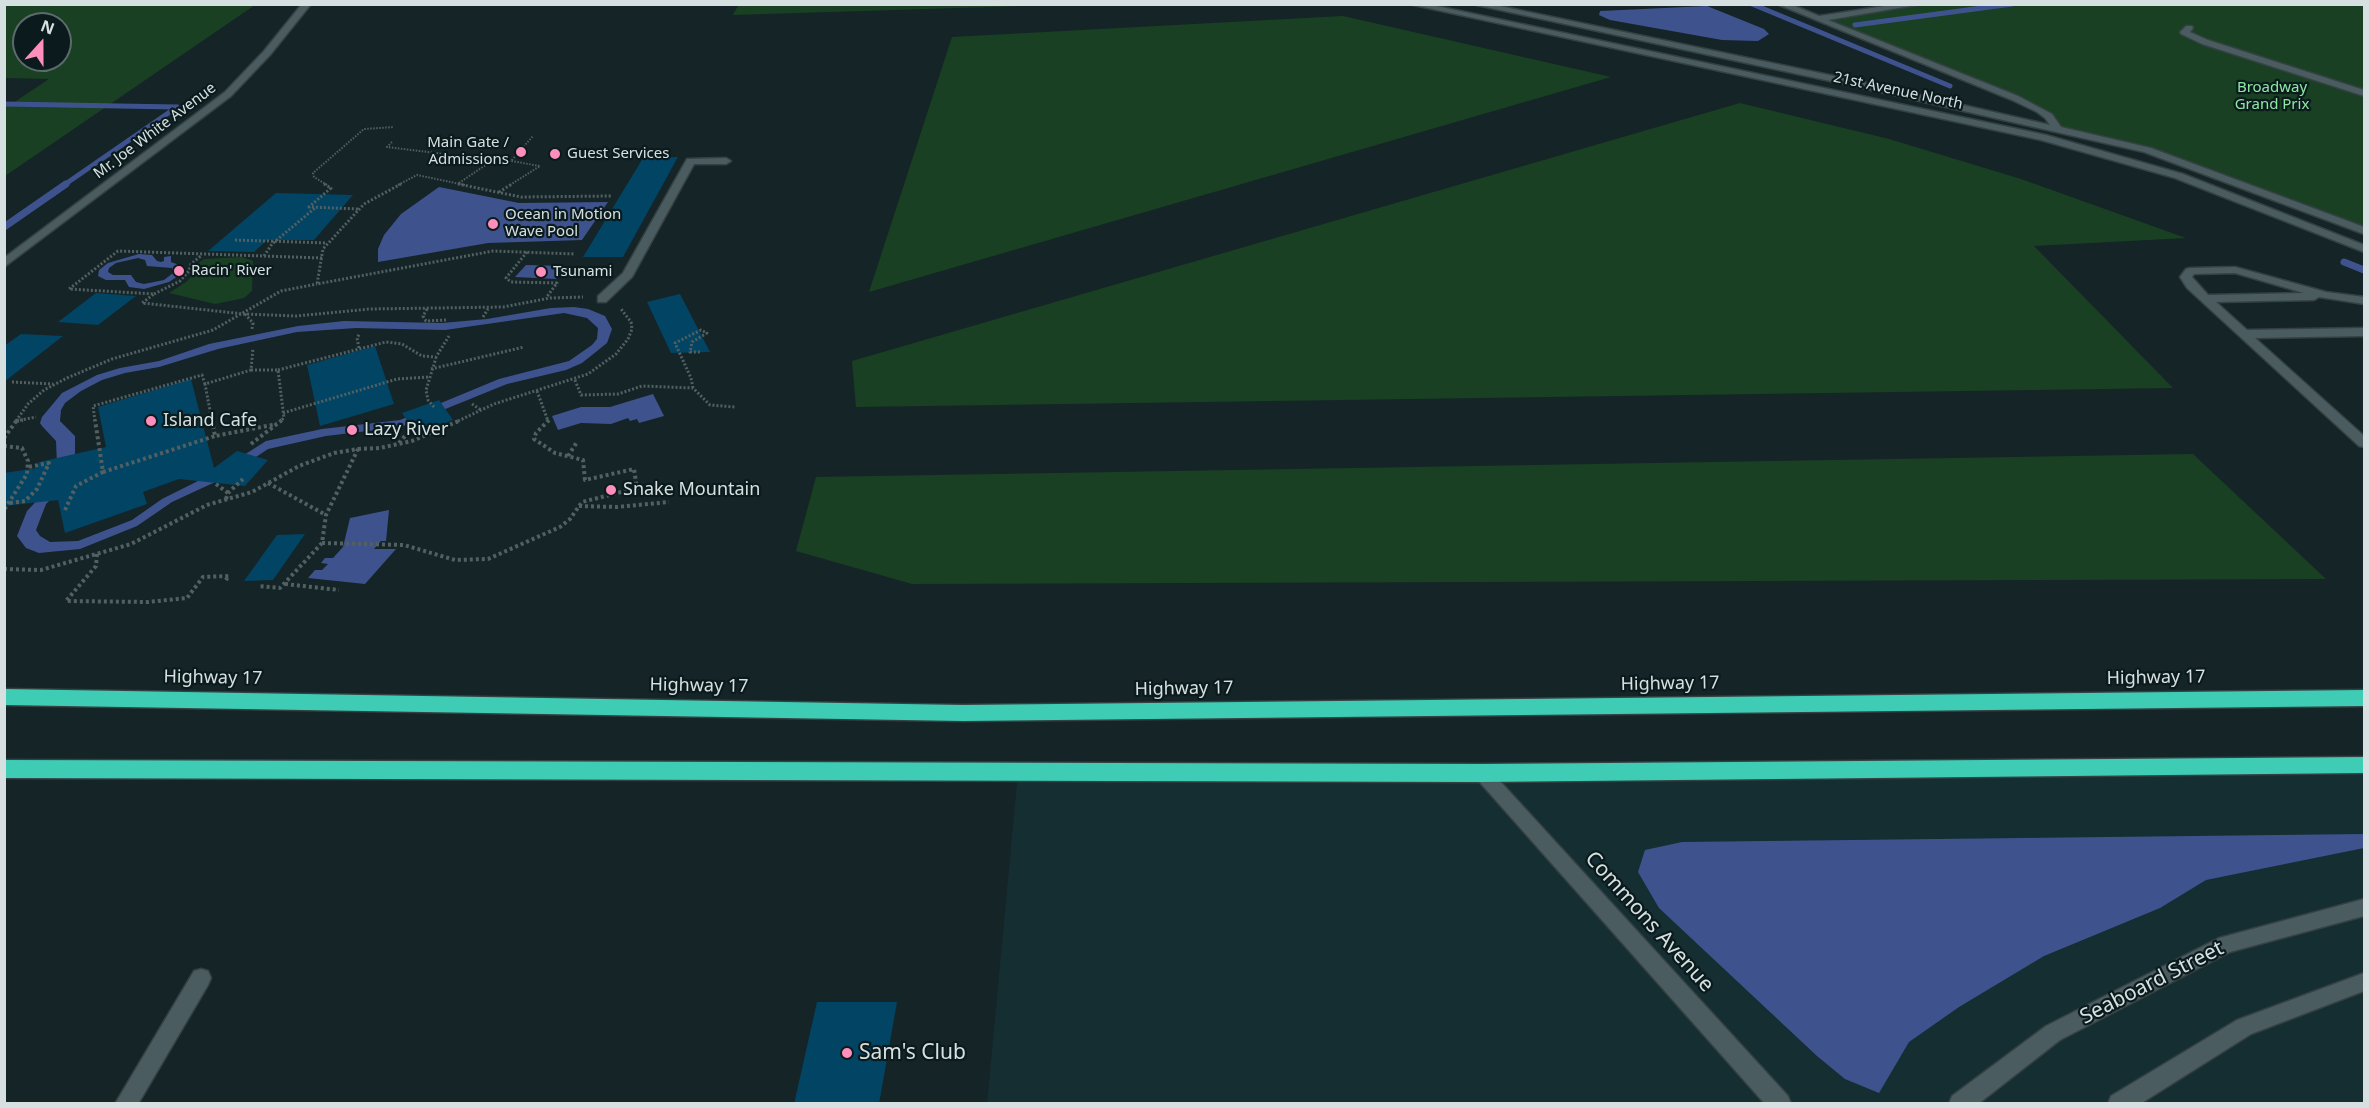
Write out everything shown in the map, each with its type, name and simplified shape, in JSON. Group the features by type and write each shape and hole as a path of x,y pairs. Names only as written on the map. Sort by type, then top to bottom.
{"highway":[{"name":"Highway 17","path":"4,697 963,713 2364,698"},
{"path":"4,769 1482,773 2364,765"}],"street":[{"name":"Mr. Joe White Avenue","path":"4,264 228,94 267,53 307,4"},
{"name":"21st Avenue North","path":"1413,4 2043,137 2179,177 2364,249"},
{"name":"21st Avenue North","path":"1476,4 2056,127 2147,150 2364,231"},
{"path":"1781,4 2015,98 2049,116 2056,127"},
{"path":"1817,19 1918,4"},
{"path":"2189,28 2184,32 2205,42 2364,93"},
{"path":"602,299 628,274 691,161 726,161"},
{"path":"2295,222 2312,211"},
{"path":"2364,300 2325,295 2235,270 2190,271 2186,277 2191,286 2364,443"},
{"path":"2206,299 2325,295"},
{"path":"2244,334 2364,332"},
{"name":"Commons Avenue","path":"1482,773 1780,1104"},
{"name":"Seaboard Street","path":"1960,1104 2053,1033 2226,944 2364,908"},
{"path":"126,1104 201,978"},
{"path":"2119,1104 2244,1027 2364,982"}],"path":[{"path":"359,209 309,207 331,188 314,177 313,173 364,129 394,127"},
{"path":"511,160 533,136"},
{"path":"392,142 387,147 493,160 511,160 540,166 498,192"},
{"path":"458,184 493,160"},
{"path":"317,285 323,249 328,243 359,209 417,175 521,197 611,196"},
{"path":"263,256 275,242 315,207"},
{"path":"235,240 328,243"},
{"path":"154,294 69,289 118,251 322,258"},
{"path":"4,438 28,404 55,384 86,368 213,330 281,291 493,251 575,254"},
{"path":"527,252 506,278 511,282 557,283 546,299"},
{"path":"4,569 42,570 131,544 150,536 189,513 252,492 316,458 358,449 399,444 433,434 494,404 575,380 602,366 616,354 624,345 632,329 627,314 613,304 602,299 572,296 488,308 370,309 296,316 244,314 142,303 180,281 189,271 191,264 203,254"},
{"path":"483,317 488,308"},
{"path":"427,309 423,316 426,321 446,320"},
{"path":"244,314 253,323 252,329"},
{"path":"699,352 690,352 692,342 706,333 701,330 675,343 691,378 693,388 710,405 735,406"},
{"path":"359,348 357,338 360,333"},
{"path":"434,407 428,400 426,390 436,357 449,336"},
{"path":"205,384 251,370 278,370 386,342 402,344 422,356 436,357"},
{"path":"431,369 524,346"},
{"path":"251,370 253,348"},
{"path":"251,444 284,418 278,370"},
{"path":"104,472 98,451 93,406 202,375 215,436"},
{"path":"284,413 397,379 429,377"},
{"path":"575,380 582,395 618,394 642,386 693,388"},
{"path":"12,382 55,384"},
{"path":"537,391 549,420 536,433 534,439 555,453 583,460 585,480 634,470 637,488"},
{"path":"472,404 481,410"},
{"path":"16,421 36,417"},
{"path":"65,510 76,486 104,472 215,436 277,424"},
{"path":"399,444 410,430 427,424"},
{"path":"568,456 577,441"},
{"path":"4,446 22,448 28,461 27,474 4,510"},
{"path":"258,586 280,588 322,543 326,515 358,449"},
{"path":"9,503 25,501 37,489 49,463 28,467"},
{"path":"225,500 228,493 243,479"},
{"path":"268,482 326,515"},
{"path":"216,484 228,493"},
{"path":"322,543 404,545 455,560 488,559 560,527 570,519 582,502 637,488 670,491"},
{"path":"579,506 617,507 669,502"},
{"path":"97,554 96,566 66,601 148,602 187,598 203,577 229,576 225,581"},
{"path":"284,584 339,590"}],"shaded area":[{"path":"2364,765 2364,1103 987,1104 1018,772"}],"green space":[{"path":"5,4 255,4 5,176 5,103 13,103 49,79 5,78"},
{"path":"739,4 1055,4 1055,5 733,15"},
{"name":"Broadway Grand Prix","path":"1918,4 2364,5 2364,228 2147,150 2056,127 2040,110 1817,19"},
{"path":"1343,16 1611,77 869,292 952,37"},
{"path":"1740,103 1889,139 2021,179 2186,238 2034,246 2173,388 856,407 852,361"},
{"path":"242,257 253,261 252,291 244,298 215,304 169,293 186,282 194,274 197,264 204,259"},
{"path":"2193,454 2326,579 912,584 796,551 816,477"}],"water":[{"path":"1707,6 1764,29 1769,34 1758,41 1722,40 1610,20 1599,15 1600,11"},
{"name":"Ocean in Motion Wave Pool","path":"439,187 519,203 608,202 582,240 488,243 378,262 378,249 384,235 401,214"},
{"name":"Racin' River","path":"139,254 152,255 161,262 164,261 164,257 171,256 171,262 185,267 184,272 169,282 144,289 129,287 125,280 106,280 98,276 99,270 108,263","holes":["138,258 145,260 147,266 172,268 173,273 164,280 144,284 136,282 131,275 113,275 108,272 109,268 116,263"]},
{"name":"Tsunami","path":"526,265 566,266 556,279 515,277"},
{"name":"Lazy River","path":"551,308 588,309 605,316 612,329 607,343 582,363 566,370 507,384 401,427 326,436 268,449 226,477 172,502 137,526 80,549 39,553 26,548 17,536 27,511 44,493 57,465 56,441 40,423 42,417 62,393 97,375 159,361 209,344 298,326 344,321 442,323 487,319","holes":["564,313 587,318 598,328 597,339 569,361 499,379 400,420 322,429 266,441 222,469 162,499 132,520 78,541 50,542 40,536 36,530 46,504 61,489 75,465 75,436 60,421 61,410 65,403 81,391 102,380 159,367 218,349 297,332 356,328 445,330"]},
{"path":"653,394 664,416 639,423 637,419 630,421 628,418 611,424 581,423 558,430 552,416 581,407 610,407"},
{"path":"389,510 386,541 381,541 374,549 396,549 365,584 308,578 315,570 322,570 328,564 321,563 325,558 333,558 343,547 350,518"},
{"path":"2364,834 2364,848 2206,880 2160,908 2044,956 1959,1007 1909,1042 1879,1093 1845,1079 1817,1056 1659,908 1638,872 1645,850 1682,842"}],"building":[{"path":"678,157 623,257 583,257 643,158"},
{"path":"276,193 353,195 314,240 267,240 254,252 208,251"},
{"path":"96,293 136,296 98,325 58,322"},
{"path":"680,294 710,352 671,353 647,302"},
{"path":"21,334 63,336 4,382 4,346"},
{"path":"375,346 394,404 320,426 307,365"},
{"path":"191,379 214,468 237,451 268,460 245,486 179,479 143,492 147,504 65,533 58,500 4,506 4,473 37,468 39,462 106,447 98,407"},
{"path":"439,400 453,420 416,434 402,413"},
{"path":"305,534 273,580 244,581 277,535"},
{"name":"Sam's Club","path":"817,1002 897,1002 879,1104 794,1104"}],"waterway":[{"path":"1752,4 1950,86"},
{"path":"1855,25 2012,4"},
{"path":"4,104 177,107 64,185"},
{"path":"4,227 66,184"},
{"path":"2344,262 2364,270"}],"place":[{"name":"Main Gate / Admissions","path":"521,152"},
{"name":"Guest Services","path":"555,154"},
{"name":"Ocean in Motion Wave Pool","path":"493,224"},
{"name":"Racin' River","path":"179,271"},
{"name":"Tsunami","path":"541,272"},
{"name":"Island Cafe","path":"151,421"},
{"name":"Lazy River","path":"352,430"},
{"name":"Snake Mountain","path":"611,490"},
{"name":"Sam's Club","path":"847,1053"}]}
